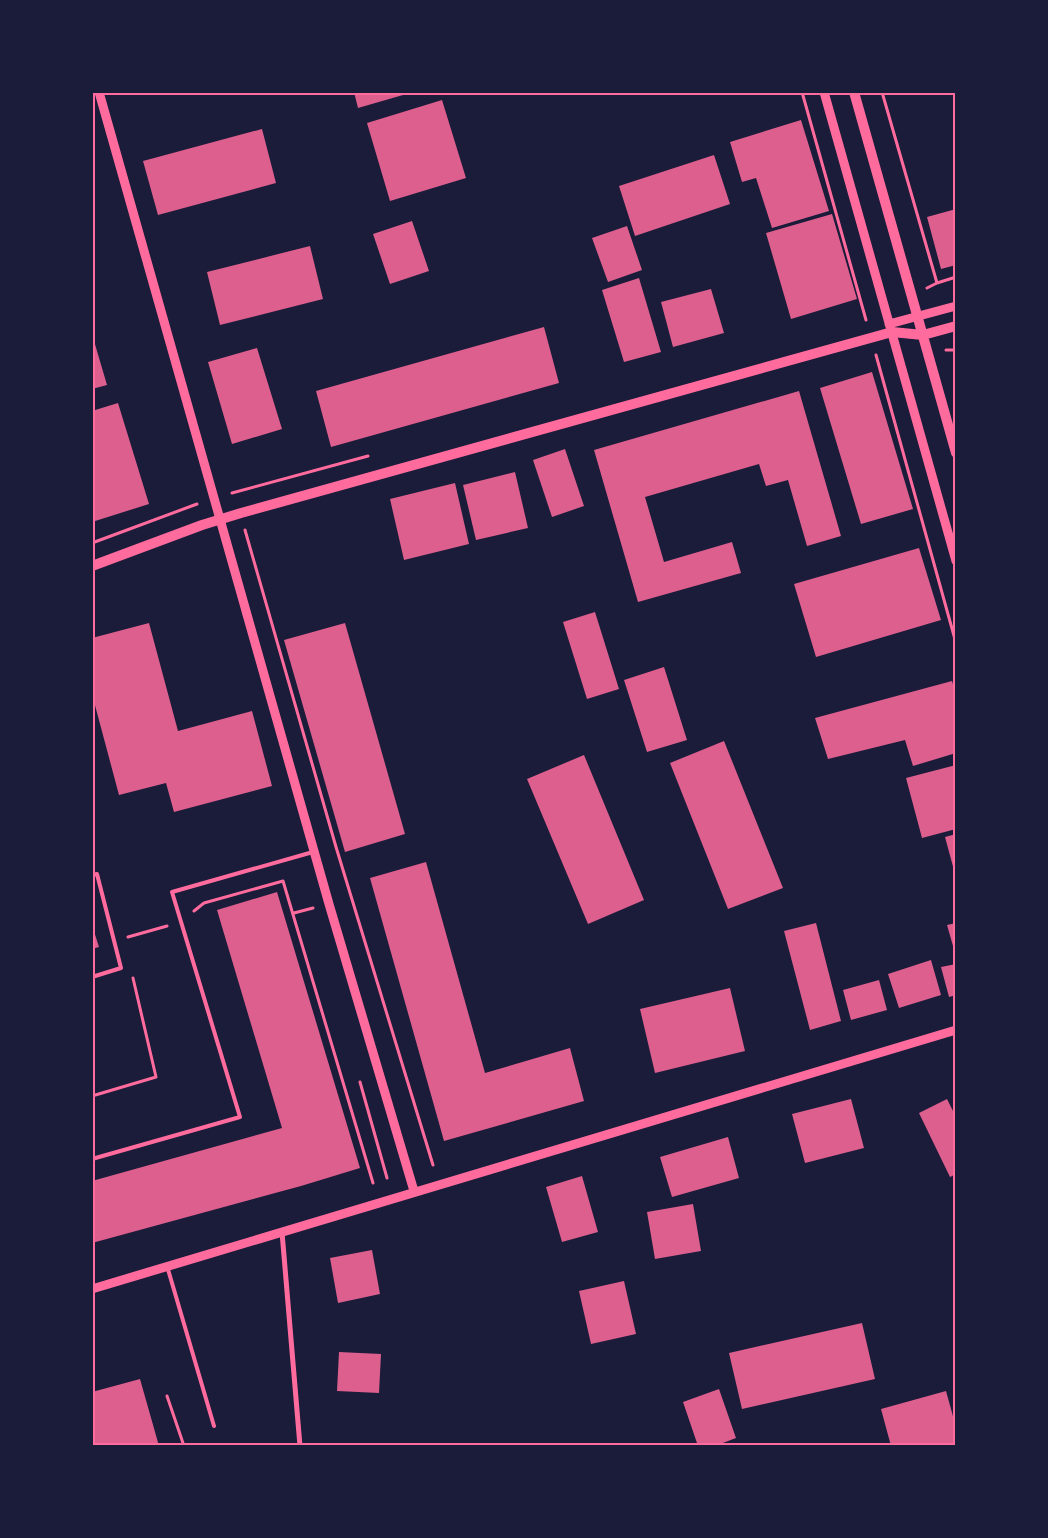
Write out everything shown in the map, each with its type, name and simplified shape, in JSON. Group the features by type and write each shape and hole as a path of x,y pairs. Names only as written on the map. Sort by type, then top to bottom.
{"main road":[{"path":"854,92 956,454"},
{"path":"92,566 241,512 871,338 890,328 923,335 956,326"}],"street":[{"path":"98,92 329,904 414,1191"},
{"path":"824,92 956,561"},
{"path":"890,328 918,316 956,306"},
{"path":"92,1289 956,1030"},
{"path":"282,1231 300,1446"}],"lane":[{"path":"92,1159 240,1117 172,892 315,851"},
{"path":"92,875 96,874 121,968 92,977"},
{"path":"167,1266 214,1426"}],"path":[{"path":"802,92 956,643"},
{"path":"882,92 936,283 956,277"},
{"path":"236,492 336,847 433,1165"},
{"path":"135,935 181,922 204,903 283,881 374,1182"},
{"path":"294,913 312,909"},
{"path":"92,1096 156,1077 132,975"},
{"path":"167,1396 184,1446"}],"building":[{"path":"354,92 409,92 410,93 358,108"},
{"path":"442,100 466,178 390,201 367,123"},
{"path":"801,120 829,211 772,228 756,178 742,182 730,142"},
{"path":"262,129 276,183 158,215 143,161"},
{"path":"714,155 730,204 635,236 619,186"},
{"path":"956,209 956,265 941,269 927,217"},
{"path":"832,214 857,299 791,319 766,233"},
{"path":"412,221 429,271 390,284 373,234"},
{"path":"627,226 642,270 608,282 592,238"},
{"path":"310,246 323,299 220,325 207,272"},
{"path":"639,278 661,352 624,362 602,290"},
{"path":"711,289 724,333 673,347 661,302"},
{"path":"544,327 559,383 331,447 316,391"},
{"path":"92,334 107,385 92,389"},
{"path":"257,348 282,429 232,444 208,362"},
{"path":"872,372 913,509 861,524 820,388"},
{"path":"799,391 841,536 807,546 788,480 766,486 759,464 645,497 664,562 732,542 741,573 638,602 594,450"},
{"path":"118,403 149,504 92,522 92,411"},
{"path":"565,449 584,506 552,517 533,460"},
{"path":"515,472 528,528 476,540 463,485"},
{"path":"455,483 469,544 404,560 390,499"},
{"path":"919,548 941,620 816,657 794,584"},
{"path":"595,612 619,689 587,699 563,622"},
{"path":"149,623 178,731 252,711 272,786 174,812 166,783 119,795 92,694 92,638"},
{"path":"345,623 405,834 345,852 284,640"},
{"path":"664,667 687,740 647,752 624,680"},
{"path":"952,681 956,694 956,753 913,766 905,740 828,759 815,718"},
{"path":"724,741 783,888 728,909 670,763"},
{"path":"584,755 644,900 588,924 527,779"},
{"path":"956,765 956,829 922,838 906,778"},
{"path":"956,834 956,874 955,874 945,837"},
{"path":"426,862 485,1073 570,1048 584,1101 444,1141 370,878"},
{"path":"277,892 360,1168 92,1243 92,1181 282,1128 217,910"},
{"path":"816,923 841,1021 810,1030 784,931"},
{"path":"956,923 956,953 955,953 947,925"},
{"path":"92,925 99,947 92,949"},
{"path":"931,960 941,995 899,1008 888,974"},
{"path":"956,964 956,995 949,997 941,967"},
{"path":"879,980 887,1010 851,1020 843,990"},
{"path":"730,988 745,1051 655,1073 640,1009"},
{"path":"851,1099 864,1148 805,1163 792,1114"},
{"path":"947,1099 956,1117 956,1174 950,1177 919,1113"},
{"path":"728,1137 739,1178 672,1197 660,1157"},
{"path":"582,1176 598,1232 562,1242 546,1187"},
{"path":"693,1204 701,1251 655,1259 647,1212"},
{"path":"372,1250 380,1294 338,1303 330,1258"},
{"path":"624,1281 636,1334 591,1344 579,1291"},
{"path":"862,1323 875,1379 742,1409 729,1353"},
{"path":"339,1352 381,1354 379,1393 337,1391"},
{"path":"140,1379 159,1446 92,1446 92,1392"},
{"path":"719,1389 736,1438 715,1446 698,1446 683,1402"},
{"path":"946,1391 956,1427 956,1446 891,1446 881,1409"}]}
